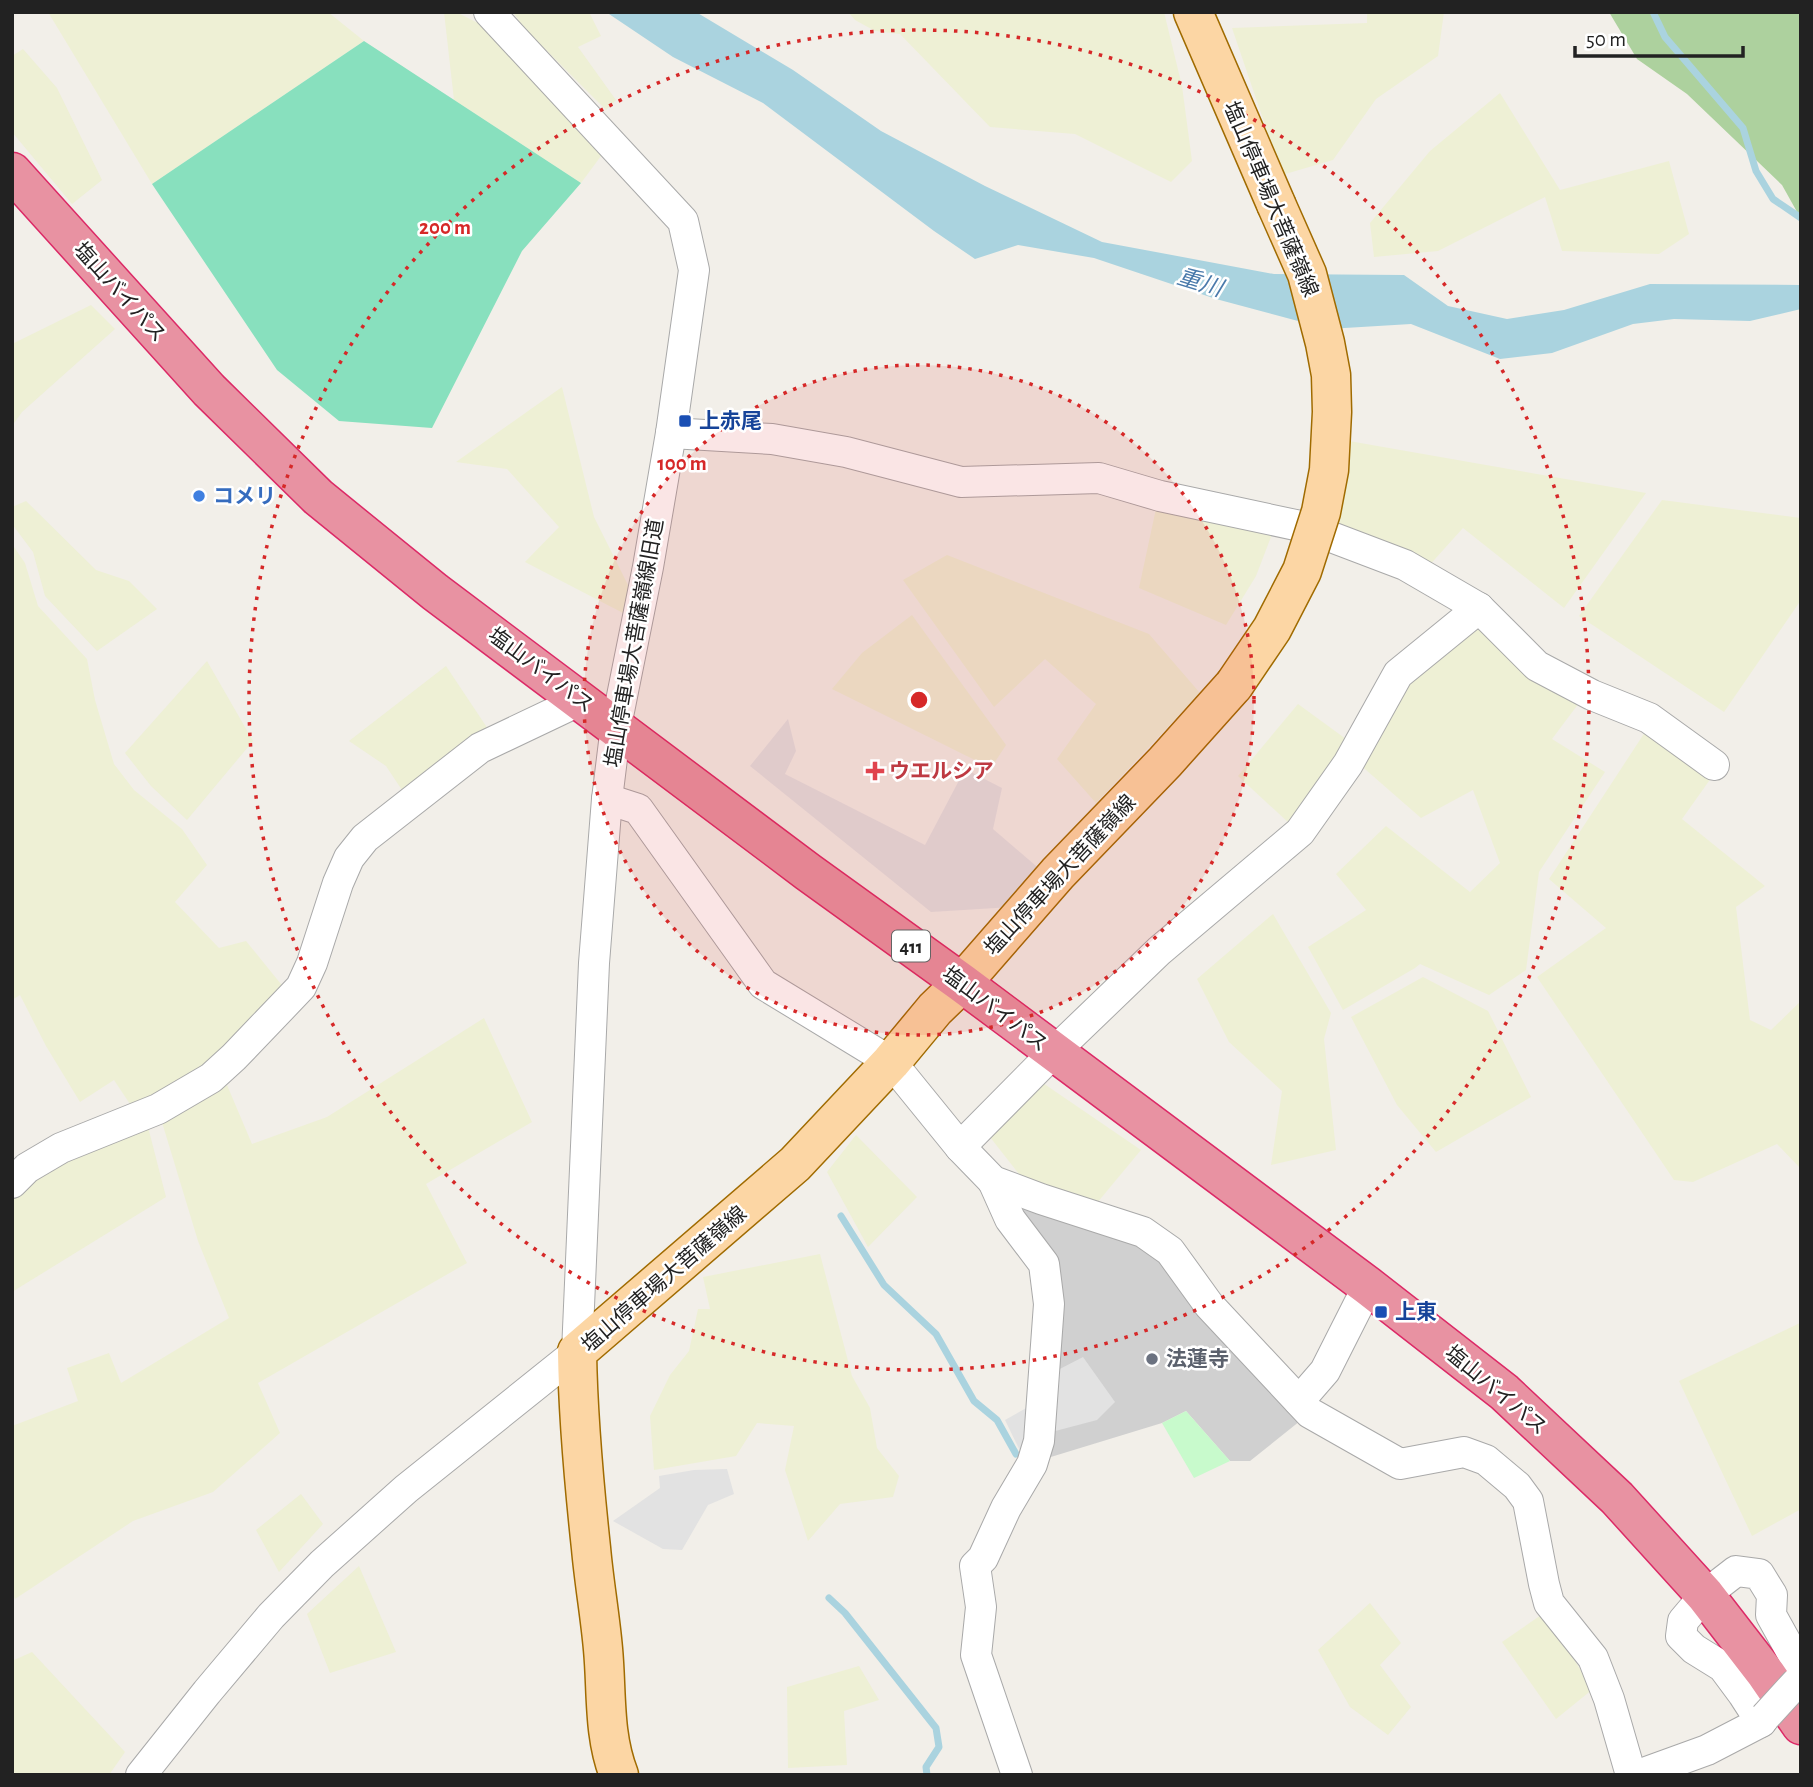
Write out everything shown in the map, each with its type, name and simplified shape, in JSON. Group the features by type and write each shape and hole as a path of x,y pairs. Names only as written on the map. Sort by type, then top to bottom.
{"highway":[{"name":"塩山バイパス","path":"12,172 209,390 318,497 435,592 1368,1286 1504,1392 1617,1498 1705,1595 1766,1674 1776,1722"}],"main road":[{"name":"塩山停車場大菩薩嶺線","path":"619,1775 609,1741 603,1648 578,1410 577,1352 795,1164 891,1062 935,1009 962,983 1058,873 1165,762 1234,685 1272,629 1303,570 1321,512 1329,470 1331,375 1325,343 1307,274 1193,12"}],"street":[{"name":"塩山停車場大菩薩嶺線旧道","path":"489,12 683,221 694,270 671,433 648,567 616,726 607,799 594,963 577,1352"},
{"path":"671,433 772,439 846,452 961,482 1099,478 1160,496 1305,527 1405,565 1479,608 1537,666 1592,695 1649,718 1714,765"},
{"path":"960,1147 1159,951 1300,832 1348,764 1398,674 1479,608"},
{"path":"12,1183 27,1168 61,1148 158,1109 211,1078 301,987 312,963 338,883 349,858 365,838 480,748 580,700"},
{"path":"607,799 638,809 763,984 891,1062 960,1147 992,1181 1010,1219 1044,1264 1049,1304 1039,1441 1032,1464 1006,1508 983,1558 975,1566 981,1607 976,1655 1017,1775"},
{"path":"992,1181 1143,1232 1170,1251 1209,1306 1310,1413 1400,1464 1464,1452 1486,1460 1517,1486 1528,1501 1549,1603 1593,1658 1609,1699 1631,1775"},
{"path":"1299,1401 1325,1371 1368,1286"},
{"path":"141,1775 255,1635 322,1564 406,1489 577,1352"},
{"path":"1638,1775 1776,1722 1800,1676 1771,1615 1772,1595 1759,1574 1736,1571 1705,1595"}],"shaded area":[{"path":"788,719 796,751 785,774 925,845 965,769 1002,788 993,829 1042,871 1012,907 931,912 750,766"},
{"name":"法蓮寺","path":"1016,1203 1157,1251 1310,1413 1250,1461 1230,1461 1186,1411 1162,1423 1041,1460 1054,1304"},
{"path":"1083,1357 1115,1402 1097,1420 1044,1434 1054,1372"},
{"path":"1030,1406 1025,1461 1005,1420"},
{"path":"727,1469 734,1494 708,1505 682,1550 663,1549 613,1521 660,1488 659,1476 694,1470"}],"green space":[{"path":"48,12 328,12 364,41 152,184"},
{"path":"444,12 456,12 482,25 604,152 581,183 454,100"},
{"path":"513,12 589,12 601,36 578,47 616,100 606,110 524,28"},
{"path":"848,12 1164,12 1182,86 1192,161 1171,182 1075,134 990,127 900,34 875,31 855,20"},
{"path":"1367,12 1444,12 1438,56 1376,99 1333,160 1282,175 1232,28 1367,23"},
{"path":"1609,12 1801,12 1801,219 1782,185 1687,94 1637,59"},
{"path":"364,41 581,183 522,251 432,428 339,421 277,370 152,184"},
{"path":"23,49 57,88 102,180 72,204 12,132 12,56"},
{"path":"1500,93 1560,190 1669,161 1689,234 1659,254 1562,251 1545,197 1438,251 1374,257 1370,223 1430,151"},
{"path":"91,305 115,329 22,412 12,426 12,344"},
{"path":"562,387 594,517 631,591 623,613 525,562 559,527 507,469 456,462"},
{"path":"1349,441 1646,493 1564,608 1463,528 1426,569 1336,525"},
{"path":"1662,500 1801,518 1801,600 1724,712 1579,616"},
{"path":"26,501 96,570 129,581 157,609 97,651 45,596 33,552 12,524 12,507"},
{"path":"1157,504 1274,529 1256,576 1226,625 1139,588"},
{"path":"12,544 25,563 38,606 87,659 95,700 114,764 134,790 182,829 207,865 175,902 219,948 246,941 285,989 201,1073 134,1110 114,1080 80,1102 46,1046 20,995 12,1000"},
{"path":"947,555 1149,634 1200,693 1096,803 1057,759 1096,704 1045,659 994,707 903,580"},
{"path":"912,615 1006,745 991,768 832,689 862,653"},
{"path":"1480,619 1582,699 1552,739 1605,772 1539,872 1526,970 1489,995 1420,964 1343,1010 1308,947 1366,910 1336,874 1386,826 1470,892 1500,863 1473,790 1421,818 1358,763 1404,678"},
{"path":"207,661 253,741 187,820 151,786 125,753"},
{"path":"446,666 490,732 404,793 386,766 349,741"},
{"path":"1298,704 1346,739 1290,824 1238,776"},
{"path":"1649,726 1714,774 1682,819 1765,886 1736,907 1750,1020 1771,1030 1801,1001 1801,1169 1777,1144 1693,1182 1674,1180 1537,977 1606,928 1549,879"},
{"path":"1273,914 1331,1013 1324,1039 1336,1150 1271,1165 1282,1091 1229,1042 1197,979"},
{"path":"1423,977 1488,1011 1531,1097 1436,1152 1397,1105 1351,1017"},
{"path":"484,1018 532,1122 426,1184 467,1263 258,1383 280,1433 213,1492 133,1521 15,1599 12,1591 12,1426 78,1401 67,1368 109,1353 121,1383 229,1318 198,1241 161,1119 227,1085 252,1144 327,1117"},
{"path":"1037,1079 1141,1150 1092,1209 1030,1188 986,1132"},
{"path":"147,1123 166,1197 12,1292 12,1195 29,1178"},
{"path":"856,1135 917,1197 868,1247 827,1172"},
{"path":"820,1254 852,1376 870,1408 877,1448 899,1476 893,1497 840,1504 808,1541 785,1470 794,1426 757,1423 736,1456 654,1470 650,1416 670,1375 689,1351 698,1309 710,1309 703,1277"},
{"path":"1800,1323 1801,1509 1752,1536 1679,1381"},
{"path":"1186,1411 1230,1461 1194,1478 1162,1423"},
{"path":"301,1494 323,1524 279,1572 256,1530"},
{"path":"359,1566 396,1652 330,1673 307,1614"},
{"path":"1370,1603 1401,1643 1380,1665 1411,1707 1388,1735 1350,1707 1318,1650"},
{"path":"1544,1613 1593,1689 1556,1719 1502,1642"},
{"path":"32,1652 125,1752 109,1775 12,1775 12,1661"},
{"path":"859,1666 879,1700 844,1711 847,1765 788,1768 787,1687"}],"water":[{"name":"重川","path":"606,12 696,12 793,70 881,131 985,186 1102,242 1274,274 1404,275 1448,306 1507,319 1564,310 1650,284 1801,285 1801,309 1750,321 1674,319 1633,324 1552,353 1500,359 1411,324 1328,329 1216,299 1094,258 1018,245 975,259 763,103 673,57"}],"waterway":[{"path":"1653,12 1665,37 1743,128 1756,171 1773,199 1801,218"},
{"path":"841,1216 884,1285 936,1334 974,1401 997,1420 1016,1454"},
{"path":"829,1598 845,1613 936,1728 939,1747 926,1767 927,1775"}],"place":[{"name":"上赤尾","path":"685,421"},
{"name":"コメリ","path":"199,496"},
{"name":"ウエルシア","path":"875,771"},
{"name":"上東","path":"1381,1312"},
{"name":"法蓮寺","path":"1152,1359"}]}
